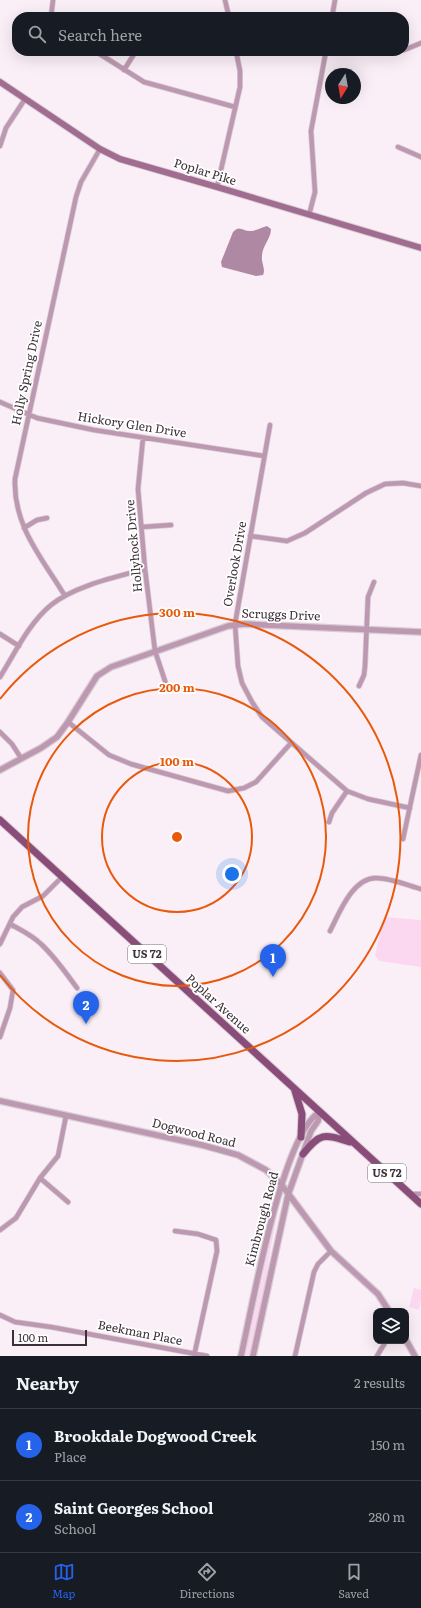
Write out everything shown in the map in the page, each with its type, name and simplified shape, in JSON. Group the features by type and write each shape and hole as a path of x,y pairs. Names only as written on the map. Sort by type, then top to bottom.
{"main road":[{"name":"Poplar Pike","path":"0,82 100,149 120,159 421,248"},
{"name":"Poplar Avenue","path":"0,820 421,1204"},
{"path":"294,1089 302,1114 301,1137"},
{"path":"303,1154 319,1137 327,1136 353,1142"}],"street":[{"path":"52,12 53,0"},
{"path":"225,0 228,12"},
{"path":"333,12 335,0"},
{"path":"409,48 421,43"},
{"path":"103,56 138,79 235,107"},
{"path":"124,70 133,56"},
{"path":"217,187 241,76 237,56"},
{"path":"309,215 315,192 311,131 325,56"},
{"path":"0,146 6,128 24,99"},
{"path":"398,147 421,157"},
{"name":"Holly Spring Drive","path":"65,596 24,528 16,508 15,479 76,197 81,182 100,149"},
{"name":"Hickory Glen Drive","path":"0,402 28,415 94,430 264,456"},
{"name":"Overlook Drive","path":"270,425 235,624 238,666 244,688 262,717 347,791 368,799 410,808"},
{"name":"Hollyhock Drive","path":"143,438 138,489 145,569 155,651 167,687"},
{"path":"250,536 287,541 306,533 375,488 385,484 394,483 421,486"},
{"path":"24,528 37,520 47,518"},
{"path":"142,527 171,524"},
{"path":"0,677 19,646 42,614 52,605 65,596 110,579 145,569"},
{"path":"359,686 364,675 368,597 374,582"},
{"name":"Scruggs Drive","path":"0,770 41,748 57,737 97,676 111,666 235,624 421,632"},
{"path":"0,634 19,646"},
{"path":"68,722 109,755 131,764 228,791 244,788 256,782 291,743"},
{"path":"0,732 12,744 21,758"},
{"path":"403,839 421,755"},
{"path":"328,822 335,807 347,791"},
{"path":"0,944 13,917 22,907 43,896 62,877"},
{"path":"330,931 352,890 368,880 377,878 383,879 421,889"},
{"path":"10,924 27,933 41,944 63,968 77,988"},
{"path":"0,973 13,990 10,1008 0,1037"},
{"name":"Dogwood Road","path":"0,1101 202,1145 238,1155 266,1170 281,1184 331,1251 378,1294 387,1308"},
{"name":"Kimbrough Road","path":"241,1356 272,1216 281,1184 301,1137 314,1115 320,1112"},
{"name":"Kimbrough Road","path":"253,1356 288,1195 311,1131 318,1120 320,1112"},
{"path":"0,1230 16,1218 40,1178 58,1156 66,1116"},
{"path":"40,1178 68,1202"},
{"path":"410,1194 421,1194"},
{"path":"175,1231 204,1235 216,1240 217,1252 194,1355"},
{"path":"295,1356 314,1272 318,1264 331,1251"},
{"name":"Beekman Place","path":"0,1315 15,1322 51,1327 194,1355 207,1356"},
{"path":"377,1356 384,1344"},
{"path":"408,1344 415,1356"}],"shaded area":[{"path":"267,226 271,229 271,233 262,252 264,270 263,275 256,276 222,267 221,262 235,230 240,228 253,231"},
{"path":"384,917 421,920 421,967 379,961 375,955"},
{"path":"279,1206 263,1298 251,1355 246,1356 245,1354"},
{"path":"414,1288 421,1290 419,1310 409,1307"}],"place":[{"name":"Brookdale Dogwood Creek","path":"273,977"},
{"name":"Saint Georges School","path":"86,1024"}]}
